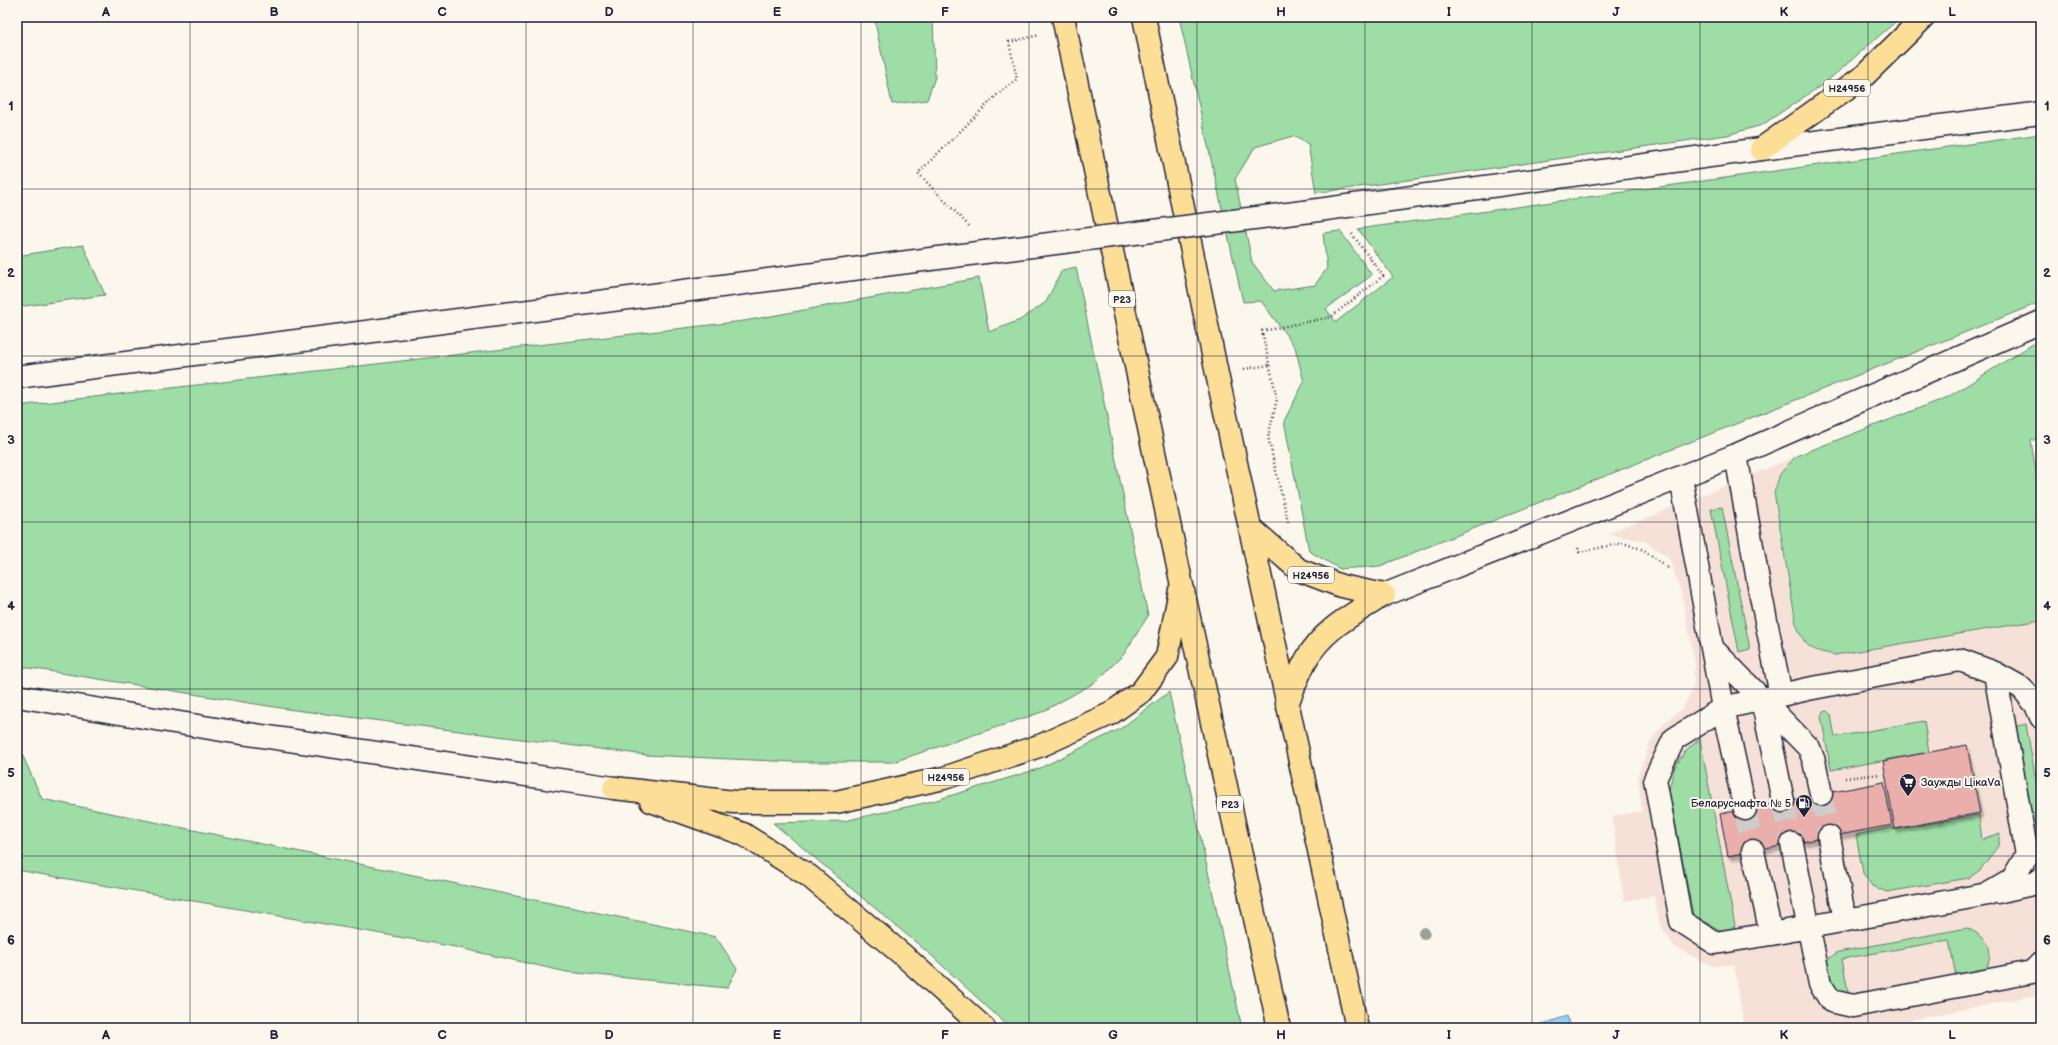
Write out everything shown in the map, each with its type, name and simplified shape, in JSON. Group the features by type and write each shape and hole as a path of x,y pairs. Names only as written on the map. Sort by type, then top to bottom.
{"highway":[{"path":"1144,17 1217,374 1252,529 1287,704 1357,1028"},
{"name":"Н24956","path":"1761,149 1864,76 1924,17"},
{"name":"Р23","path":"1064,23 1181,581 1279,1028"},
{"name":"Н24956","path":"1252,529 1300,570 1341,586 1384,594"},
{"name":"Н24956","path":"614,788 734,802 836,802 944,778 1042,745 1110,714 1141,692 1167,657 1181,581"},
{"path":"1287,704 1306,660 1320,642 1338,624 1384,594"},
{"name":"Н24956","path":"614,788 743,834 809,876 904,956 984,1028"}],"street":[{"name":"Н24956","path":"17,377 1311,211 1761,149 2041,113"},
{"path":"1384,594 1681,478 2041,322"},
{"path":"1736,455 1759,586 1783,801"},
{"path":"1681,478 1723,708 1745,809"},
{"path":"1712,648 1772,697 1809,748 1814,761 1821,794"},
{"path":"2041,717 2036,705 2022,688 1995,673 1960,660 1723,708 1674,739 1655,779 1681,921 1715,943 1988,894 2036,883 2041,879"},
{"path":"1988,894 2012,880 2027,855 1995,673"},
{"name":"Н24956","path":"17,696 228,731 614,788"},
{"path":"1829,837 1846,920"},
{"path":"1792,844 1820,984 1831,1001 1853,1006 2032,972 2041,964"},
{"path":"1753,852 1771,934"}],"path":[{"path":"972,229 918,173 1000,93 1018,79 1009,42 1064,23"},
{"path":"1289,526 1268,437 1277,398 1262,331 1331,317 1383,276 1350,231"},
{"path":"1568,521 1580,552 1623,543 1644,550 1668,567 1669,574"}],"shaded area":[{"path":"1795,457 1779,475 1773,494 1795,625 1802,639 1813,651 1835,655 2041,620 2041,994 1872,1028 1744,1028 1734,965 1712,966 1675,947 1660,925 1654,896 1624,901 1612,816 1642,811 1638,775 1651,741 1664,723 1682,709 1693,689 1695,664 1681,592 1669,558 1644,541 1607,534"}],"green space":[{"path":"874,17 933,17 935,77 927,100 892,104"},
{"path":"1179,17 1901,17 1825,83 1762,125 1727,135 1316,193 1308,144 1293,136 1255,147 1235,179 1252,262 1274,291 1315,285 1327,268 1323,233 1340,231 1372,275 1326,309 1336,322 1393,277 1358,229 2041,134 2041,302 1380,566 1340,569 1309,551 1284,421 1304,382 1295,347 1261,301 1243,302"},
{"path":"83,245 105,295 17,307 17,256"},
{"path":"1076,267 1148,616 1124,654 1096,682 1042,712 893,762 795,762 646,755 287,709 17,666 17,406 744,321 979,278 989,332 1020,320 1046,302 1062,270"},
{"path":"2041,339 2041,437 2031,441 2041,502 2041,620 1835,655 1814,650 1803,639 1796,624 1774,493 1780,474 1796,456 1948,397"},
{"path":"1722,507 1750,649 1739,652 1711,509"},
{"path":"1169,692 1242,1028 1010,1028 931,955 773,823 844,821 933,801 1038,769 1120,729"},
{"path":"1827,711 1831,715 1835,737 1924,721 1929,752 1831,770 1821,716 1823,712"},
{"path":"2026,724 2041,809 2041,825 2031,826 2013,727"},
{"path":"1700,739 1735,926 1729,931 1720,930 1693,915 1669,790 1674,769 1685,751"},
{"path":"17,743 42,799 716,937 737,969 727,988 567,972 450,946 17,870"},
{"path":"1979,815 1982,840 2000,833 1998,846 1980,870 1969,878 1887,892 1872,886 1863,873 1856,835 1893,827 1894,830"},
{"path":"1967,928 1980,936 1988,944 1990,955 1989,962 1986,970 1957,982 1949,940 1842,959 1850,1002 1835,999 1822,972 1827,960 1838,952"}],"water":[{"path":"1567,1016 1570,1028 1531,1028"}],"building":[{"path":"1967,745 1980,813 1895,829 1883,761"},
{"path":"1884,782 1892,825 1728,856 1720,814"}],"tunnel":[{"path":"1821,794 1829,837"},
{"path":"1783,801 1792,844"},
{"path":"1745,809 1753,851"}],"place":[{"name":"Заужды ЦікаVа","path":"1908,797"},
{"name":"Беларуснафта № 5","path":"1804,818"}]}
